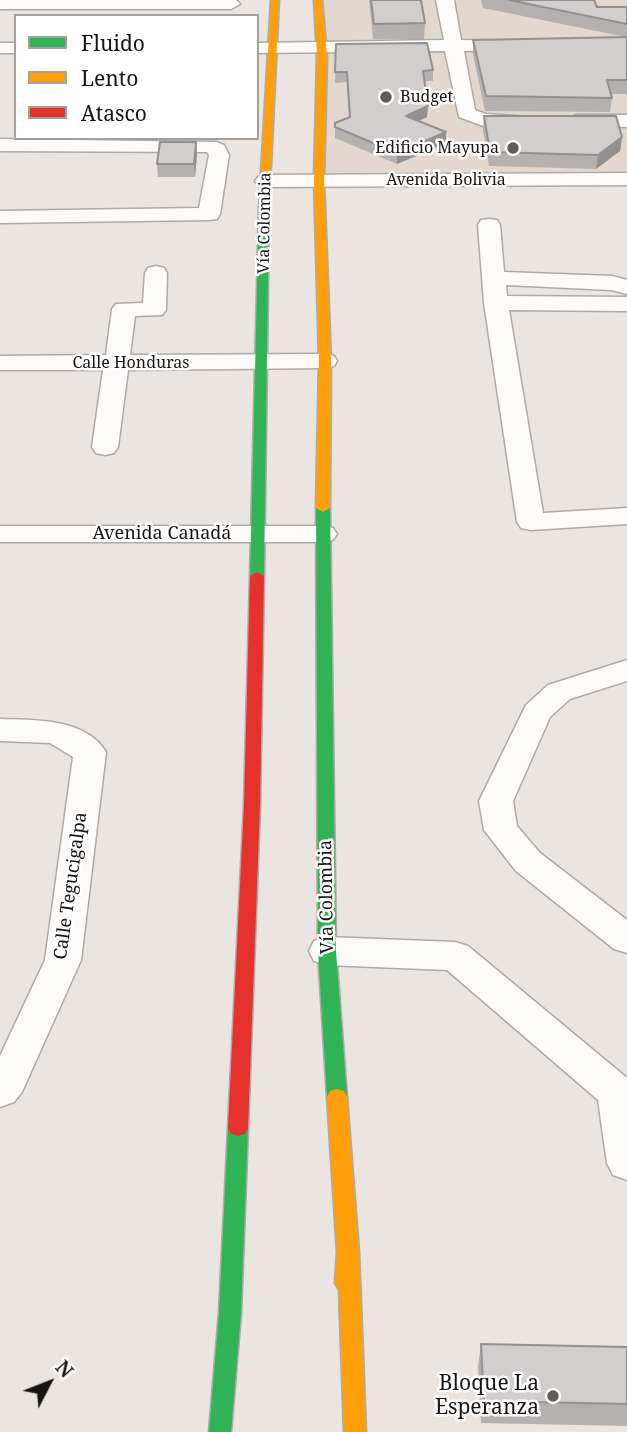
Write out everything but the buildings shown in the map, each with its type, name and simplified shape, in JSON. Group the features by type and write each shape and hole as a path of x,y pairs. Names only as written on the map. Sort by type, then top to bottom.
{"main road":[{"name":"Vía Colombia","path":"220,1432 231,1300 251,819 266,189 275,134 265,48 275,0"},
{"name":"Vía Colombia","path":"318,0 322,48 314,135 321,188 325,361 323,534 327,951 348,1252 338,1432"},
{"path":"348,1252 355,1432"}],"street":[{"path":"445,0 466,113 483,120 627,121"},
{"path":"0,4 40,7 230,4"},
{"path":"265,48 535,45"},
{"path":"0,145 141,142 209,146 217,149 219,155 209,214 0,217"},
{"name":"Avenida Bolivia","path":"266,189 627,179"},
{"name":"Avenida Bolivia","path":"321,188 627,194"},
{"path":"489,225 496,278 496,303 531,522 627,516"},
{"path":"106,447 124,309 154,310 156,273"},
{"path":"496,278 612,283 627,287"},
{"path":"496,303 627,304"},
{"path":"262,363 325,361"},
{"name":"Calle Honduras","path":"0,363 262,363"},
{"name":"Avenida Canadá","path":"0,534 323,534"},
{"path":"627,670 559,692 537,712 496,801 501,830 528,863 627,939"},
{"name":"Calle Tegucigalpa","path":"0,730 56,732 90,752 63,960 8,1081 0,1091"},
{"path":"327,951 455,956 617,1093 627,1163"}],"shaded area":[{"path":"318,0 627,0 627,179 320,180"}],"traffic: fast":[{"path":"257,576 264,207"},
{"path":"323,508 327,951 337,1097"},
{"path":"220,1432 230,1313 238,1128"}],"traffic: slow":[{"path":"264,207 275,0"},
{"path":"318,0 322,56 319,180 325,361 323,508"},
{"path":"337,1097 348,1252 346,1283"},
{"path":"348,1252 355,1432"}],"traffic: jam":[{"path":"238,1128 252,805 257,576"}],"place":[{"name":"Budget","path":"386,97"},
{"name":"Edificio Mayupa","path":"513,148"},
{"name":"Bloque La Esperanza","path":"553,1396"}]}
